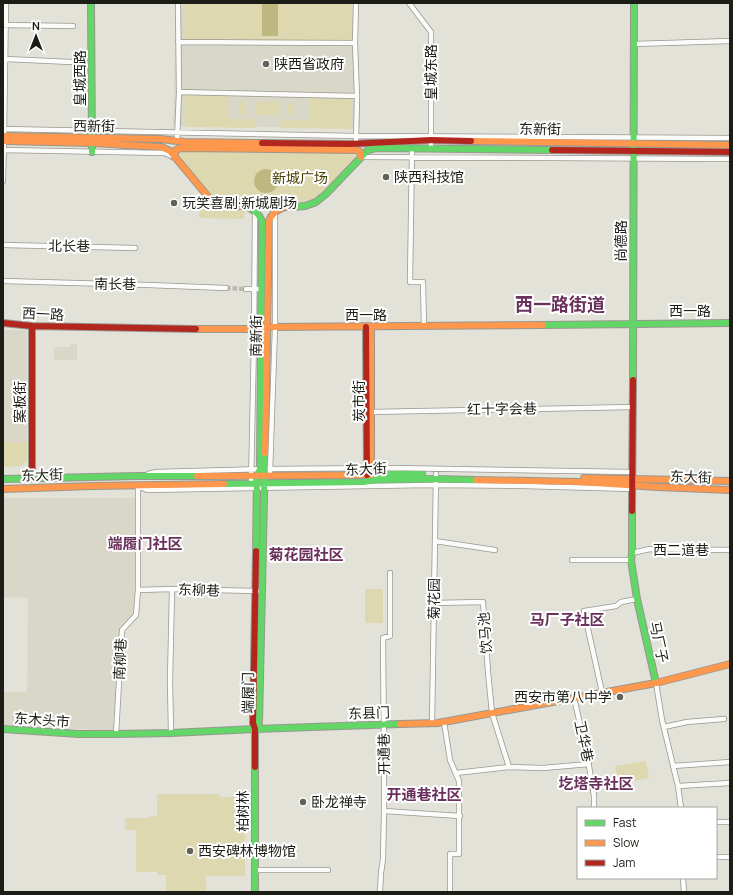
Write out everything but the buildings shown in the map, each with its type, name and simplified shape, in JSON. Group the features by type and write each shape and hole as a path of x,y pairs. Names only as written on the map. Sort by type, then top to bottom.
{"main road":[{"name":"皇城西路","path":"91,3 92,152"},
{"name":"尚德路","path":"632,481 634,3"},
{"name":"西新街","path":"3,136 92,140 161,140 177,141 184,145"},
{"name":"东新街","path":"352,146 369,143 431,138 634,140 730,145"},
{"name":"西新街","path":"92,140 161,147 170,151 210,199 223,206 245,206 255,204 288,207"},
{"path":"161,140 184,145 352,146 359,151 361,157"},
{"path":"174,157 176,150 184,145"},
{"name":"东新街","path":"288,207 311,205 322,199 368,150 376,148 730,152"},
{"path":"245,206 254,210"},
{"name":"南新街","path":"265,469 271,327 269,221 275,211 288,207"},
{"name":"南新街","path":"254,210 262,221 261,289 257,329 265,469 267,476"},
{"name":"西一路","path":"3,323 32,326 257,329 271,327 730,323"},
{"name":"案板街","path":"32,326 32,478"},
{"name":"炭市街","path":"368,327 371,412 369,472"},
{"name":"炭市街","path":"368,327 369,472"},
{"name":"南新街","path":"254,476 265,469"},
{"name":"东大街","path":"3,479 137,476 267,476 369,472 436,479"},
{"name":"端履门","path":"254,476 258,591 259,723 255,729"},
{"name":"端履门","path":"258,591 267,476"},
{"name":"东大街","path":"3,488 138,485 267,486 364,482 375,480 436,479 730,481"},
{"name":"东大街","path":"632,481 682,489 730,490"},
{"name":"马厂子","path":"632,481 632,556 637,599 656,682"},
{"name":"东县门","path":"79,734 171,733 432,724 656,682 730,664"},
{"name":"东木头市","path":"3,729 79,734"},
{"name":"柏树林","path":"255,729 255,892"}],"street":[{"path":"3,181 5,59 4,25 6,3"},
{"path":"177,141 179,92 178,3"},
{"path":"352,146 356,136 356,3"},
{"name":"皇城东路","path":"409,3 431,32 431,148"},
{"path":"4,25 73,26"},
{"path":"634,44 730,41"},
{"path":"178,42 355,44"},
{"path":"5,59 71,62"},
{"path":"179,92 357,96"},
{"path":"3,136 92,131 431,138"},
{"path":"634,140 730,138"},
{"path":"412,148 410,282 423,282 424,326"},
{"path":"3,150 164,153 174,157"},
{"path":"361,157 730,159"},
{"path":"254,210 254,289 257,329 251,469 254,476"},
{"name":"北长巷","path":"3,245 135,248"},
{"name":"南长巷","path":"3,281 148,284 226,288"},
{"path":"246,289 261,289"},
{"name":"红十字会巷","path":"371,412 633,407"},
{"path":"137,476 156,472 265,469 632,481"},
{"path":"436,479 523,486 632,481"},
{"name":"菊花园","path":"432,724 436,479"},
{"name":"南柳巷","path":"116,734 122,630 136,616 138,590 138,485"},
{"path":"435,541 495,550"},
{"name":"西二道巷","path":"572,560 632,556 650,549 730,550"},
{"name":"开通巷","path":"380,892 383,859 384,812 382,638 390,636 390,573"},
{"path":"171,733 170,681 172,589"},
{"name":"东柳巷","path":"138,590 172,589 258,591"},
{"path":"602,692 584,612 616,606 620,602 637,599"},
{"name":"饮马池","path":"434,603 483,602 492,713"},
{"name":"马厂子","path":"656,682 664,727 678,786 681,807"},
{"name":"卫华巷","path":"574,698 589,764 594,796 594,807"},
{"path":"492,713 509,767"},
{"path":"664,727 687,722 724,719"},
{"path":"444,722 450,760 459,780 459,854 450,854 450,892"},
{"path":"673,766 730,762"},
{"path":"456,773 509,767 543,768 589,764"},
{"path":"678,786 730,783"},
{"path":"384,812 460,816"},
{"path":"717,822 730,822"},
{"path":"717,857 730,857"},
{"path":"255,870 328,870"},
{"path":"683,879 684,892"}],"shaded area":[{"name":"陕西省政府","path":"176,3 357,3 360,128 173,126"},
{"path":"262,3 278,3 278,36 262,36"},
{"path":"266,169 274,173 278,181 274,189 266,193 258,189 254,181 258,173"},
{"path":"3,330 27,330 27,442 3,442"},
{"path":"70,344 77,344 77,360 54,360 54,347 70,347"},
{"path":"3,498 138,498 136,615 122,630 116,731 3,725 3,692 27,692 28,598 3,597"}],"green space":[{"path":"183,3 352,3 353,40 183,40"},
{"path":"186,95 228,96 227,119 256,119 256,128 185,127"},
{"path":"309,98 352,99 351,129 280,128 281,120 309,120"},
{"path":"240,101 245,101 245,114 240,114"},
{"path":"255,102 280,102 280,115 255,115"},
{"path":"288,103 294,103 294,115 288,115"},
{"name":"新城广场","path":"177,151 353,152 355,159 318,198 308,202 228,201 219,200 214,197 176,155"},
{"path":"200,199 219,210 245,210 244,219 199,218"},
{"path":"3,442 27,442 27,461 22,466 3,467"},
{"path":"365,589 383,589 383,623 365,623"},
{"path":"646,761 649,778 618,784 615,766"},
{"name":"西安碑林博物馆","path":"157,794 220,794 220,797 245,797 245,876 206,876 206,892 166,892 166,875 157,875 157,872 136,872 136,830 125,830 125,818 149,818 149,816 157,816"}],"tunnel":[{"path":"226,288 246,289"}],"traffic: fast":[{"path":"91,3 92,152"},
{"path":"633,380 634,3"},
{"path":"241,206 260,204 292,207 305,206 316,202 326,194 368,150 376,148 552,150"},
{"path":"246,206 253,210 262,221 260,469 257,476 256,551"},
{"path":"543,325 730,323"},
{"path":"255,729 259,723 265,453"},
{"path":"369,475 422,474"},
{"path":"3,479 197,476"},
{"path":"224,484 364,482 375,480 436,479 476,480"},
{"path":"632,511 631,560 637,599 656,683"},
{"path":"3,729 79,734 116,734 400,724"},
{"path":"255,767 255,892"}],"traffic: slow":[{"path":"3,136 161,139 185,142 262,143"},
{"path":"3,141 92,143 161,147 170,151 210,199 225,205 241,206"},
{"path":"471,141 730,145"},
{"path":"174,157 176,150 180,148 356,150 360,152 361,157"},
{"path":"265,453 269,221 275,212 285,207"},
{"path":"196,329 543,325"},
{"path":"371,327 371,475"},
{"path":"197,476 369,475"},
{"path":"584,478 730,481"},
{"path":"476,480 579,482 730,490"},
{"path":"3,489 224,484"},
{"path":"400,724 438,723 656,683 730,664"}],"traffic: jam":[{"path":"262,143 350,144 431,140 471,141"},
{"path":"552,150 730,152"},
{"path":"3,323 32,326 196,329"},
{"path":"32,326 32,478"},
{"path":"366,327 367,475"},
{"path":"632,511 633,380"},
{"path":"255,767 255,729 253,723 256,551"}],"place":[{"name":"陕西省政府","path":"266,64"},
{"name":"陕西科技馆","path":"386,177"},
{"name":"玩笑喜剧·新城剧场","path":"174,203"},
{"name":"西安市第八中学","path":"620,697"},
{"name":"卧龙禅寺","path":"303,802"},
{"name":"西安碑林博物馆","path":"190,851"}],"district":[{"name":"西一路街道","path":"560,305"},
{"name":"端履门社区","path":"145,544"},
{"name":"菊花园社区","path":"306,555"},
{"name":"马厂子社区","path":"567,620"},
{"name":"圪塔寺社区","path":"596,784"},
{"name":"开通巷社区","path":"424,795"}]}
